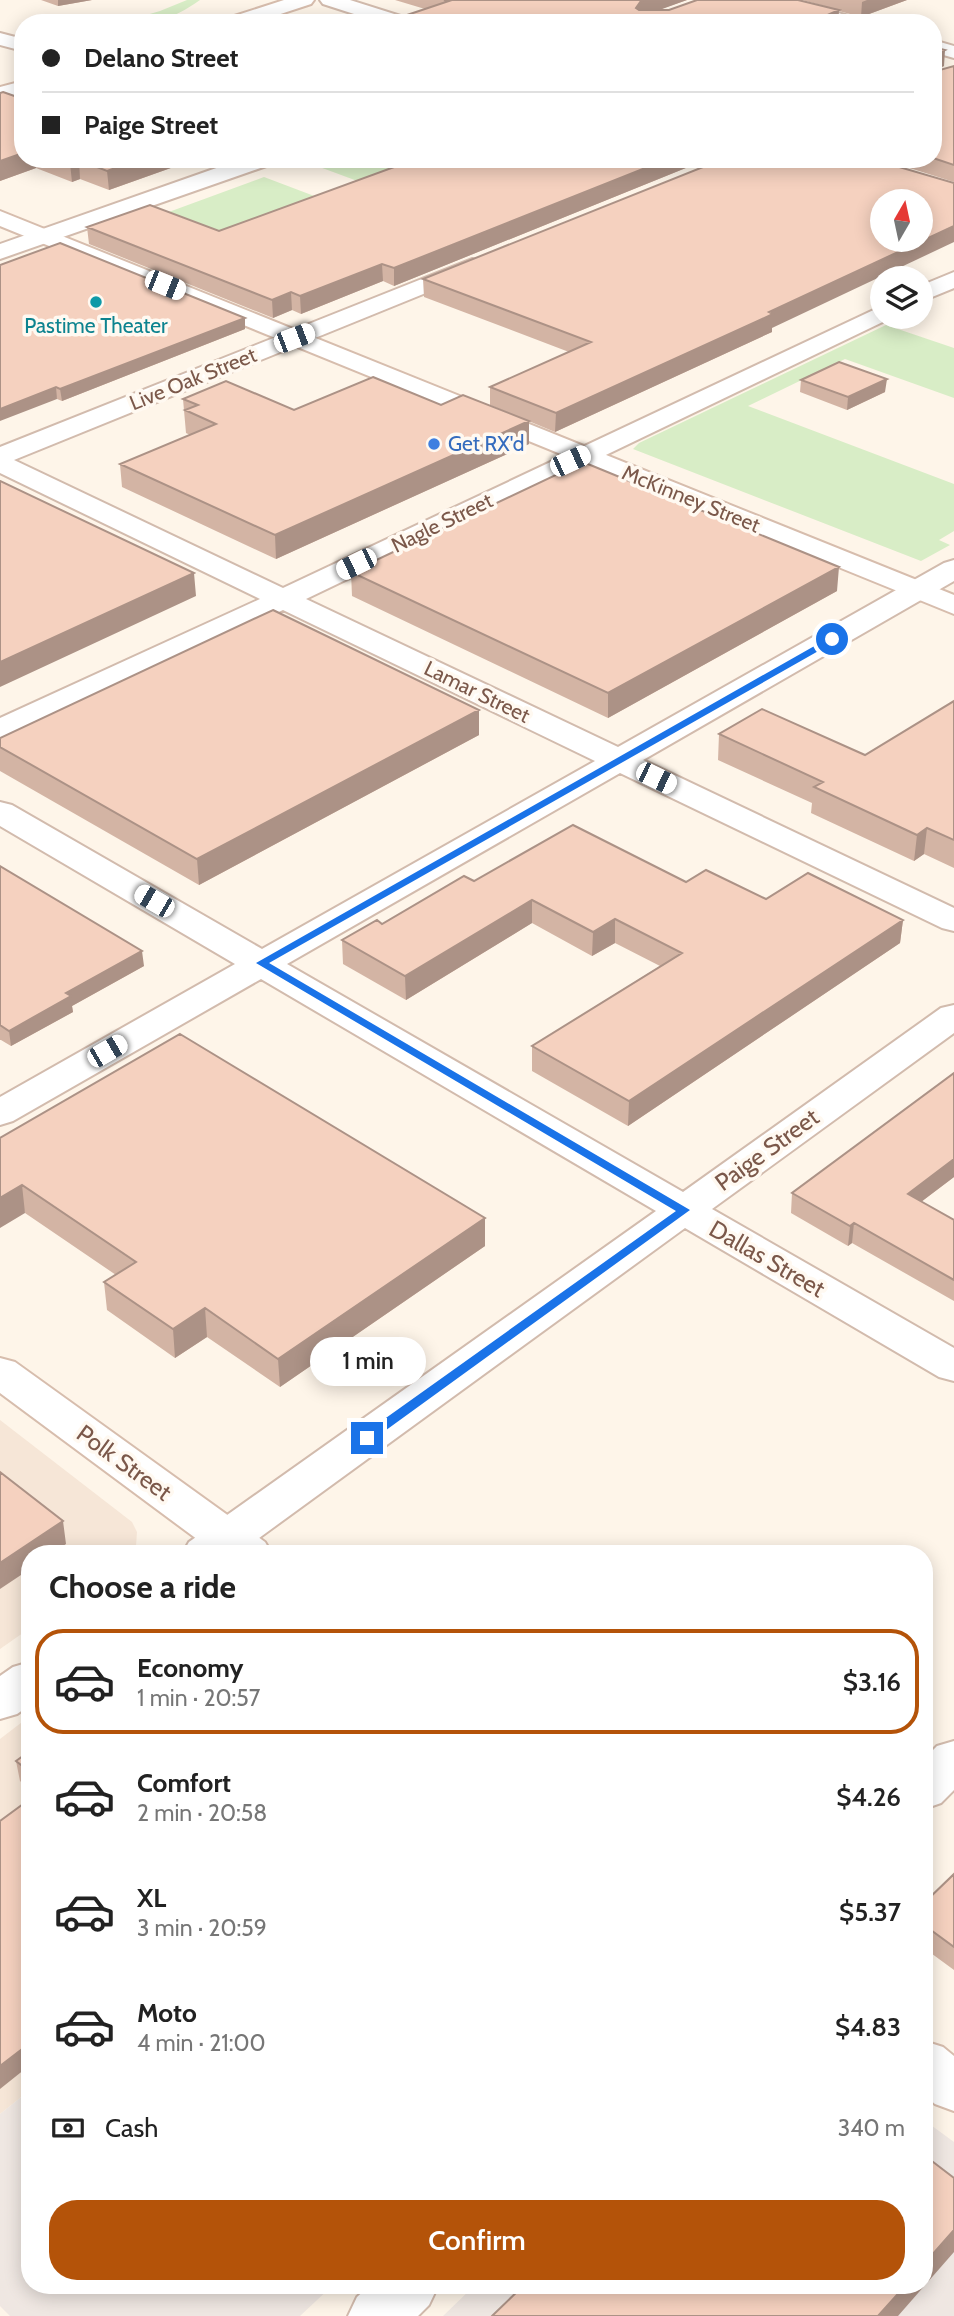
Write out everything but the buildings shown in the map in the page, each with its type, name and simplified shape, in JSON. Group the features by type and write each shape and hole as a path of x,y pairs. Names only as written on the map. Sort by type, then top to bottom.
{"street":[{"path":"260,14 304,0"},
{"path":"330,0 374,14"},
{"path":"772,0 821,14"},
{"path":"0,252 238,168"},
{"name":"McKinney Street","path":"0,218 954,605"},
{"name":"Live Oak Street","path":"0,456 499,255"},
{"path":"933,289 954,279"},
{"name":"Nagle Street","path":"0,730 283,599 870,319"},
{"name":"Lamar Street","path":"0,463 954,921"},
{"path":"0,1113 954,569"},
{"name":"Dallas Street","path":"0,812 954,1367"},
{"name":"Paige Street","path":"232,1545 684,1210 954,1016"},
{"name":"Polk Street","path":"0,1372 222,1545"},
{"path":"0,1701 21,1686"},
{"path":"933,1780 954,1760"},
{"path":"933,2071 954,2087"},
{"path":"377,2316 400,2294"}],"shaded area":[{"path":"0,1420 132,1522 137,1532 136,1545 21,1545 21,1634 0,1649"},
{"path":"21,1723 21,2097 0,2114 0,1739"},
{"path":"21,2097 21,2294 323,2294 300,2316 10,2316 0,2306 0,2114"},
{"path":"933,2127 954,2142 954,2316 443,2316 466,2294 933,2294"}],"green space":[{"path":"187,0 200,0 176,14 150,14"},
{"path":"322,168 429,168 503,235"},
{"path":"264,177 338,205 220,248 147,220"},
{"path":"878,329 898,329 954,348 954,398 845,359 748,406 954,484 954,531 939,540 950,545 921,561 633,449 639,443"}],"place":[{"name":"Pastime Theater","path":"96,302"},
{"name":"Get RX'd","path":"434,444"}],"route":[{"path":"367,1438 684,1210 261,963 832,639"}]}
